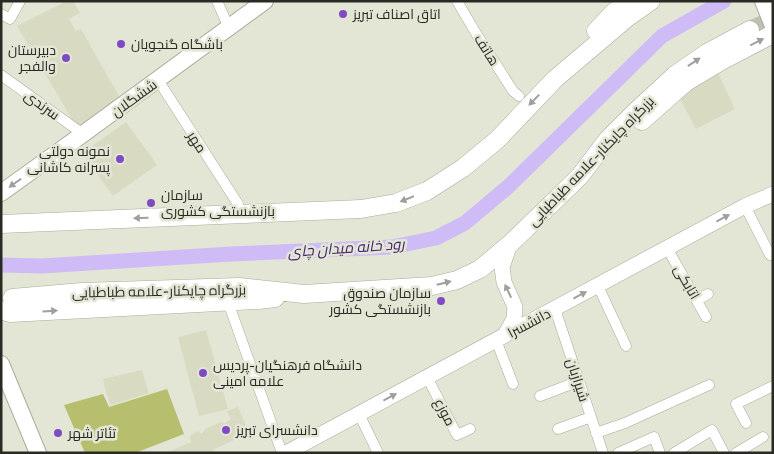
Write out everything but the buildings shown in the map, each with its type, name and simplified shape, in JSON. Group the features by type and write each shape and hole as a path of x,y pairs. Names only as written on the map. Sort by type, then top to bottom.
{"highway":[{"path":"1,224 361,209 396,203 427,191 463,168 497,140 555,79 611,7 629,1"},
{"path":"555,79 627,18 652,1"},
{"name":"بزرگراه چایکنار-علامه طباطبایی","path":"6,304 82,292 239,287 304,294 432,286 457,280 480,268 510,244 580,176 608,139 675,75 707,53 750,30"},
{"path":"580,176 611,152 643,120 686,82 773,34"},
{"path":"6,304 10,312 228,302 304,294"}],"main road":[{"name":"ششگلان","path":"1,193 265,1"},
{"name":"دانشسرا","path":"284,453 746,206 773,194"},
{"path":"501,337 514,319 515,307 504,282 502,267 510,244"},
{"path":"1,364 38,453"}],"street":[{"path":"1,14 10,19 20,1"},
{"path":"217,1 229,28"},
{"name":"هاتف","path":"457,1 513,91 519,96"},
{"name":"سرندی","path":"1,75 84,134"},
{"name":"مهر","path":"158,80 238,204"},
{"path":"746,206 770,255"},
{"name":"اتابکی","path":"667,248 706,317"},
{"path":"598,286 626,346"},
{"path":"697,300 708,294"},
{"path":"228,302 284,453"},
{"name":"شیرازبان","path":"555,309 591,416 600,452"},
{"path":"501,337 513,384"},
{"name":"موزع","path":"427,377 457,435 470,429"},
{"path":"540,396 579,381"},
{"path":"596,433 626,424 709,385"},
{"path":"746,422 736,404 773,386"},
{"path":"359,414 378,453"},
{"path":"558,429 591,416"},
{"path":"674,453 712,430 724,453"},
{"path":"618,453 654,437 660,453"},
{"path":"736,453 763,437"}],"shaded area":[{"name":"دبیرستان والفجر","path":"67,1 73,1 80,13 69,19 76,31 81,29 120,98 77,128 17,26"},
{"path":"718,73 735,109 696,129 680,99 698,83"},
{"name":"نمونه دولتی پسرانه کاشانی","path":"126,122 157,165 113,196 82,153"},
{"name":"دانشگاه فرهنگیان-پردیس علامه امینی","path":"206,330 228,409 199,416 178,337"},
{"path":"142,370 149,393 111,405 103,379"},
{"name":"دانشسرای تبریز","path":"238,407 249,433 213,450 214,453 166,453 191,442 190,436 198,431 202,434 205,429 221,422 225,423 231,419 227,411"}],"green space":[{"path":"167,389 184,434 135,453 85,453 64,405 103,394 109,407"}],"waterway":[{"name":"رود خانه میدان چای","path":"1,265 42,266 231,254 392,247 436,238 465,223 509,186 662,36 724,1"}],"tunnel":[{"path":"750,30 773,20"}],"place":[{"name":"اتاق اصناف تبریز","path":"343,14"},
{"name":"باشگاه گنجویان","path":"121,44"},
{"name":"دبیرستان والفجر","path":"66,58"},
{"name":"نمونه دولتی پسرانه کاشانی","path":"120,159"},
{"name":"سازمان بازنشستگی کشوری","path":"151,203"},
{"name":"سازمان صندوق بازنشستگی کشور","path":"441,301"},
{"name":"دانشگاه فرهنگیان-پردیس علامه امینی","path":"203,373"},
{"name":"دانشسرای تبریز","path":"226,430"},
{"name":"تئاتر شهر","path":"58,433"}]}
